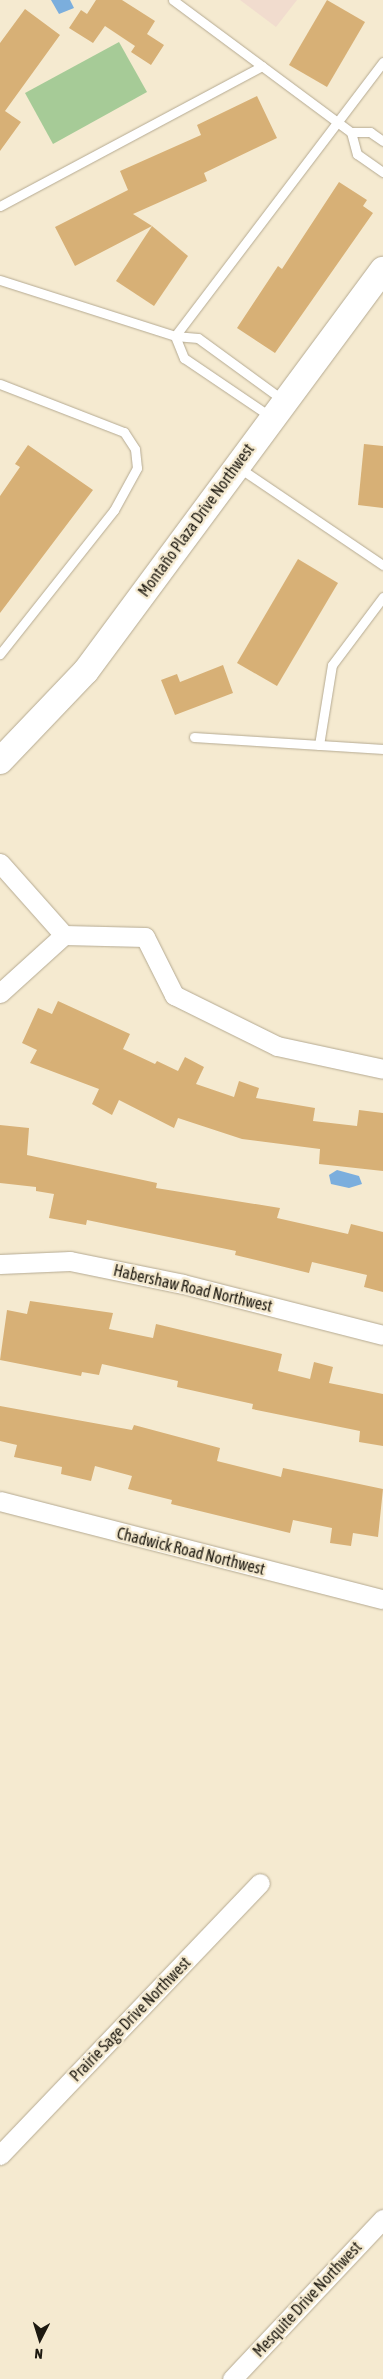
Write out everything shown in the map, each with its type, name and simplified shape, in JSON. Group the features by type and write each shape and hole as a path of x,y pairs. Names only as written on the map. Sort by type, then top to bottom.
{"street":[{"name":"Montaño Plaza Drive Northwest","path":"0,761 86,671 277,409 383,270"},
{"path":"0,863 64,935"},
{"path":"0,993 64,935 144,937 174,995 277,1046 383,1069"},
{"name":"Habershaw Road Northwest","path":"0,1264 70,1261 183,1284 383,1335"},
{"name":"Chadwick Road Northwest","path":"0,1501 383,1599"},
{"name":"Prairie Sage Drive Northwest","path":"0,2155 260,1884"},
{"name":"Mesquite Drive Northwest","path":"232,2379 383,2219"}],"lane":[{"path":"173,0 351,132 357,154 383,172"},
{"path":"175,336 383,62"},
{"path":"0,206 262,66"},
{"path":"351,132 370,132 383,141"},
{"path":"0,280 175,336 198,338 277,409"},
{"path":"175,336 184,358 277,409"},
{"path":"0,384 124,432 135,449 137,468 114,510 0,654"},
{"path":"236,466 383,565"},
{"path":"319,745 332,666 383,596"},
{"path":"194,738 383,749"}],"shaded area":[{"path":"240,0 297,0 276,27"}],"green space":[{"path":"119,42 147,92 53,144 25,93"}],"water":[{"path":"51,0 70,0 74,8 59,14"},
{"path":"337,1170 359,1176 362,1184 349,1188 331,1184 329,1175"}],"building":[{"path":"96,0 122,0 155,21 147,34 164,45 151,65 131,52 135,46 105,26 93,43 69,28 81,10 87,14"},
{"path":"327,0 365,22 327,87 289,65"},
{"path":"25,9 60,35 5,111 21,122 0,151 0,43"},
{"path":"257,96 277,138 204,173 207,181 133,214 152,226 75,266 55,227 128,190 120,171 201,135 197,125"},
{"path":"339,182 367,200 363,206 373,213 275,353 237,328 278,266 282,269"},
{"path":"152,226 188,256 154,306 116,281"},
{"path":"364,444 383,446 383,508 358,505"},
{"path":"28,445 93,490 0,613 0,496 20,467 15,464"},
{"path":"298,559 338,583 277,686 237,663"},
{"path":"223,665 233,693 175,715 161,680 177,674 180,682"},
{"path":"58,1001 130,1034 123,1049 155,1064 157,1061 178,1071 185,1057 204,1067 196,1084 234,1097 239,1081 259,1088 256,1098 315,1108 313,1121 357,1126 359,1110 383,1113 383,1171 319,1164 320,1149 242,1139 178,1118 174,1128 119,1100 112,1115 92,1104 99,1089 30,1063 37,1050 22,1043 38,1008 52,1014"},
{"path":"0,1125 29,1128 27,1155 157,1183 156,1188 280,1208 277,1218 348,1234 351,1224 383,1232 383,1292 364,1287 367,1275 312,1262 309,1273 235,1255 236,1251 87,1220 86,1225 49,1218 54,1194 36,1191 36,1187 0,1183"},
{"path":"30,1301 113,1313 109,1329 153,1338 156,1324 282,1354 278,1371 310,1379 314,1362 333,1367 329,1383 383,1394 383,1446 359,1442 360,1431 252,1409 253,1404 177,1387 178,1381 102,1364 99,1375 82,1372 81,1376 0,1360 7,1310 27,1314"},
{"path":"0,1406 132,1430 134,1425 220,1448 217,1461 281,1477 283,1468 383,1489 378,1537 353,1533 351,1546 330,1543 332,1528 293,1520 290,1533 171,1504 172,1500 128,1489 132,1476 95,1466 91,1481 61,1474 62,1467 14,1457 17,1445 0,1441"}]}
